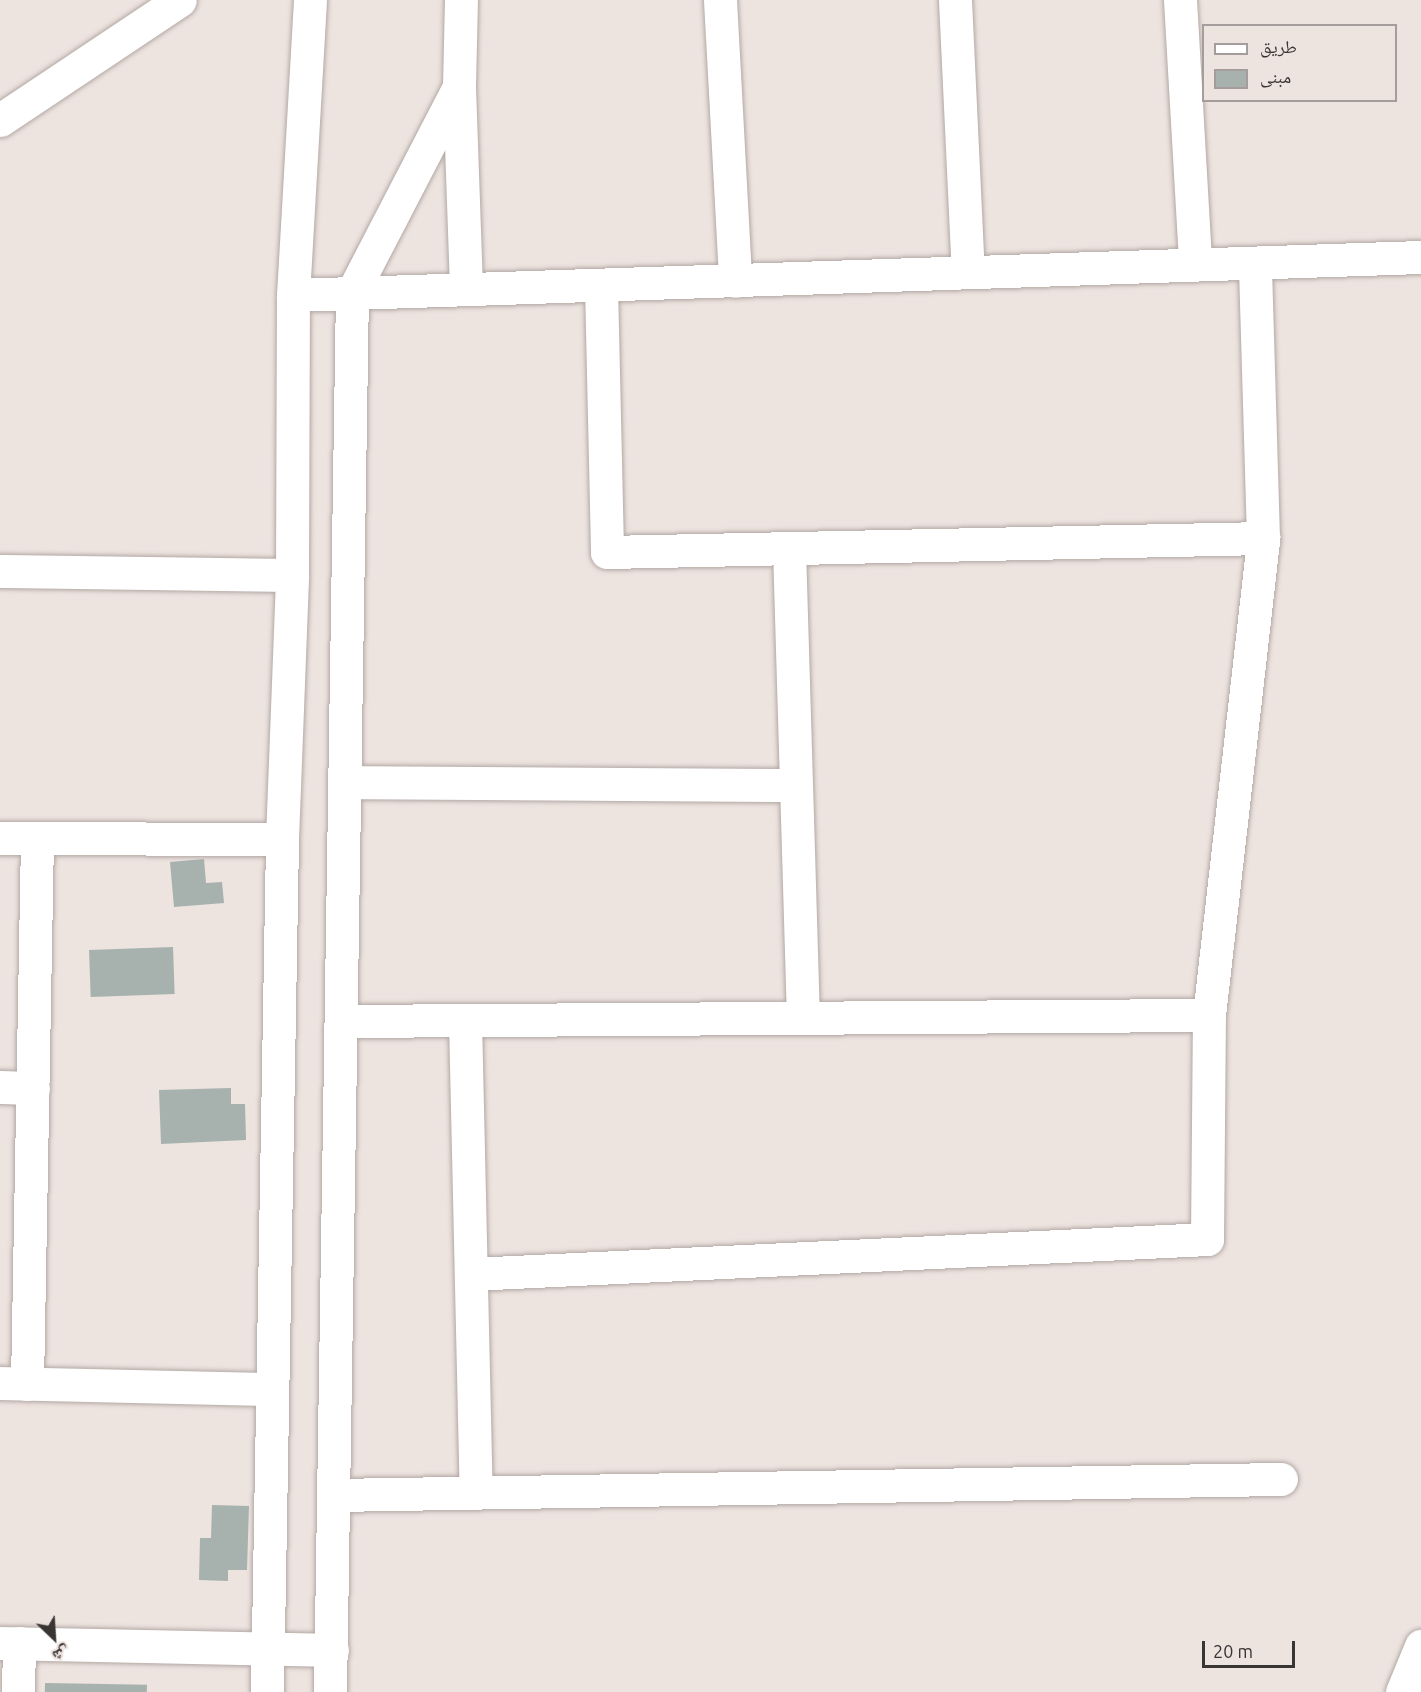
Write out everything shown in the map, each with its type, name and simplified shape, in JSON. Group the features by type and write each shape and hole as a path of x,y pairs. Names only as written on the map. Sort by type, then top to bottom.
{"street":[{"path":"0,120 180,0"},
{"path":"267,1692 282,838 292,575 293,295 310,0"},
{"path":"461,0 459,87 466,289"},
{"path":"720,0 735,281"},
{"path":"955,0 968,272"},
{"path":"1180,0 1195,264"},
{"path":"330,1692 352,293 459,87"},
{"path":"293,295 1421,257"},
{"path":"471,1274 1207,1239 1209,1016 1263,538 1255,263"},
{"path":"601,285 607,552 1263,538"},
{"path":"789,548 803,1018"},
{"path":"0,571 292,575"},
{"path":"345,782 795,785"},
{"path":"0,838 282,838"},
{"path":"37,838 33,1088 14,1384 272,1389"},
{"path":"342,1021 1209,1016"},
{"path":"465,1020 476,1493"},
{"path":"0,1087 33,1088"},
{"path":"334,1495 1281,1479"},
{"path":"18,1692 10,1643 332,1650"},
{"path":"1402,1692 1421,1646"}],"building":[{"path":"204,859 206,883 222,882 224,903 174,907 170,862"},
{"path":"173,947 175,994 91,997 89,950"},
{"path":"231,1088 231,1104 245,1104 246,1140 161,1144 159,1090"},
{"path":"212,1505 249,1506 247,1570 228,1570 228,1581 199,1580 200,1538 211,1538"},
{"path":"45,1683 147,1685 147,1692 45,1692"}]}
